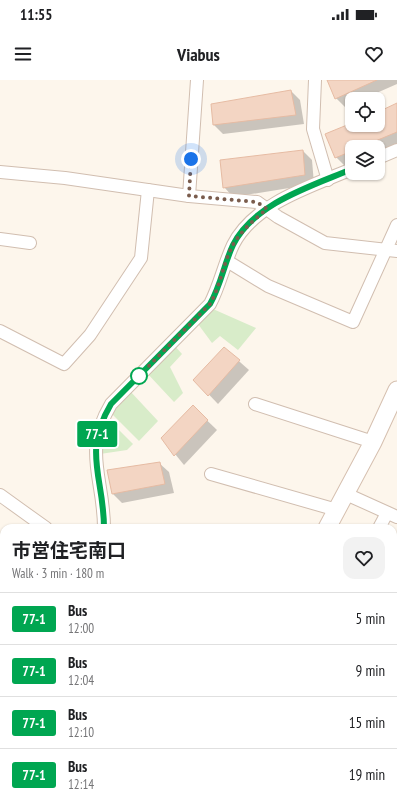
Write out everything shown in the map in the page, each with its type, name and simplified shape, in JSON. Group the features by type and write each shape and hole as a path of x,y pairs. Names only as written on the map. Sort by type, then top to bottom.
{"street":[{"path":"189,196 197,80"},
{"path":"315,80 313,129 328,180"},
{"path":"385,155 397,150"},
{"path":"0,172 65,178 189,196 257,202 325,243 392,250"},
{"path":"104,524 103,505 95,462 96,438 102,419 111,404 210,304 217,292 234,244 244,229 267,209 282,199 345,172"},
{"path":"0,331 64,364 90,335 141,258 148,190"},
{"path":"227,261 268,286 353,322 392,250 397,225"},
{"path":"0,239 30,243"},
{"path":"329,524 374,442 397,390"},
{"path":"255,404 374,442"},
{"path":"211,474 336,510"},
{"path":"346,494 392,515 383,524"},
{"path":"0,495 40,524"}],"green space":[{"path":"213,309 256,328 238,350 220,336 212,343 198,324"},
{"path":"173,344 182,354 170,367 183,393 174,402 146,372"},
{"path":"129,390 158,421 139,441 111,413"},
{"path":"107,418 133,444 127,450 100,454"}],"building":[{"path":"327,80 377,80 350,92 345,92 345,94 335,99"},
{"path":"291,90 296,115 213,125 211,104"},
{"path":"397,103 397,132 378,140 345,140 345,154 335,158 325,134 345,126 345,132 385,132 385,109"},
{"path":"303,150 305,175 223,188 220,160"},
{"path":"224,347 240,360 208,396 193,380"},
{"path":"193,405 208,420 174,456 161,438"},
{"path":"160,462 165,484 112,494 107,470"}],"bus line":[{"name":"77-1","path":"104,524 103,505 95,462 96,438 102,419 111,404 210,304 217,292 234,244 244,229 267,209 282,199 345,172"}],"route":[{"path":"139,376 210,304 217,292 234,244 244,229 267,209 257,202 189,196 191,159"}]}
